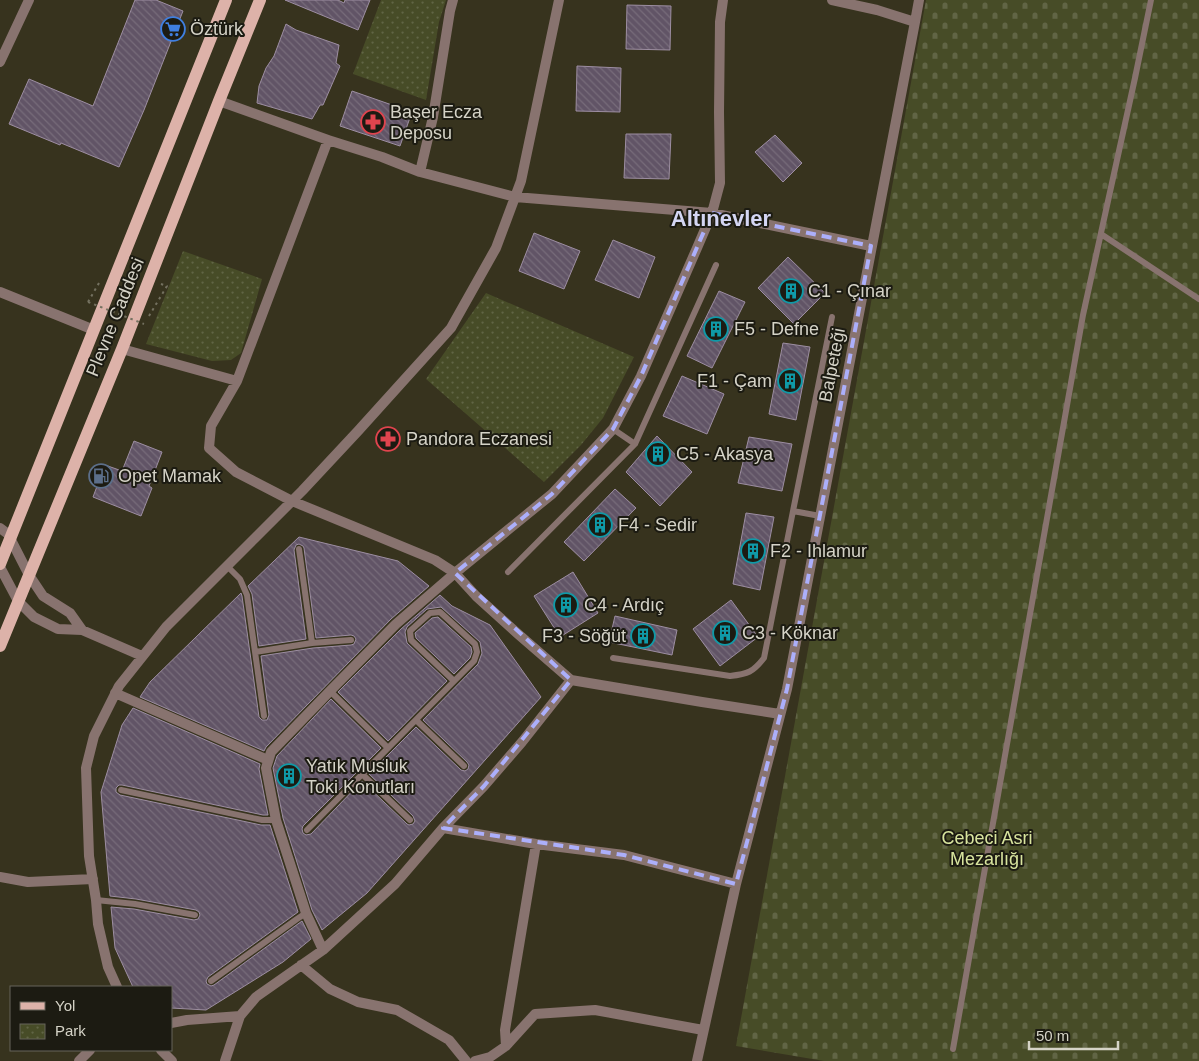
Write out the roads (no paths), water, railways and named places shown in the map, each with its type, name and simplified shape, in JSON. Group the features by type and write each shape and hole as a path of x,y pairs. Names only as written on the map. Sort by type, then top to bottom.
{"main road":[{"name":"Plevne Caddesi","path":"0,564 226,0"},
{"name":"Plevne Caddesi","path":"0,646 122,349 260,0"}],"street":[{"path":"0,62 29,0"},
{"path":"420,172 433,117 453,0"},
{"path":"117,986 108,966 98,924 89,856 86,768 94,736 119,686 166,627 292,501 451,328 496,248 521,181 559,0"},
{"path":"323,950 306,914 276,820 266,768 271,752 396,624 454,573 552,494 613,429 641,376 712,213 720,183 720,22 723,0"},
{"path":"832,0 877,10 915,22"},
{"name":"Balpeteği","path":"697,1061 736,884 786,689 920,0"},
{"path":"219,101 420,172 515,197 712,213 872,246"},
{"path":"328,140 237,380 211,426 209,448 236,472 292,501 435,560 454,573 476,596 571,680 780,714"},
{"path":"0,292 94,330"},
{"path":"122,349 237,380"},
{"path":"0,528 8,534 29,575 43,596 70,613 82,630"},
{"path":"0,568 18,601 34,617 58,629 82,630 142,656"},
{"path":"225,1061 240,1016 256,997 323,950 395,884 442,828 484,786 522,742 571,680"},
{"path":"115,693 268,760"},
{"path":"442,828 536,844 624,855 736,884"},
{"path":"506,1046 505,1030 536,844"},
{"path":"0,877 28,882 93,879"},
{"path":"301,965 330,989 358,1002 397,1010 449,1040 466,1061"},
{"path":"475,1061 490,1057 506,1046 535,1014 595,1010 703,1030"},
{"path":"172,1023 240,1016"},
{"path":"79,1061 89,1051"},
{"path":"161,1051 172,1061"}],"lane":[{"path":"953,1049 1083,315 1151,0"},
{"path":"1101,234 1199,299"},
{"path":"508,572 635,444 716,264"},
{"path":"613,658 730,676 744,674 757,668 764,658 832,317"},
{"path":"613,429 635,444"},
{"path":"793,511 820,516"},
{"path":"299,549 312,643"},
{"path":"227,566 240,579 247,595 264,716"},
{"path":"306,830 474,661 477,652 475,644 440,612 430,613 410,631 411,640 454,681"},
{"path":"255,652 312,643 352,640"},
{"path":"330,690 388,748"},
{"path":"416,720 464,766"},
{"path":"362,774 410,820"},
{"path":"121,790 262,820 276,820"},
{"path":"96,900 135,904 196,915"},
{"path":"211,981 306,914"}],"place":[{"name":"Öztürk","path":"173,29"},
{"name":"Başer Ecza Deposu","path":"373,122"},
{"name":"C1 - Çınar","path":"791,291"},
{"name":"F5 - Defne","path":"716,329"},
{"name":"F1 - Çam","path":"790,381"},
{"name":"Pandora Eczanesi","path":"388,439"},
{"name":"C5 - Akasya","path":"658,454"},
{"name":"Opet Mamak","path":"101,476"},
{"name":"F4 - Sedir","path":"600,525"},
{"name":"F2 - Ihlamur","path":"753,551"},
{"name":"C4 - Ardıç","path":"566,605"},
{"name":"C3 - Köknar","path":"725,633"},
{"name":"F3 - Söğüt","path":"643,636"},
{"name":"Yatık Musluk Toki Konutları","path":"289,776"}],"district":[{"name":"Altınevler","path":"721,218"}],"park label":[{"name":"Cebeci Asri Mezarlığı","path":"987,848"}]}
